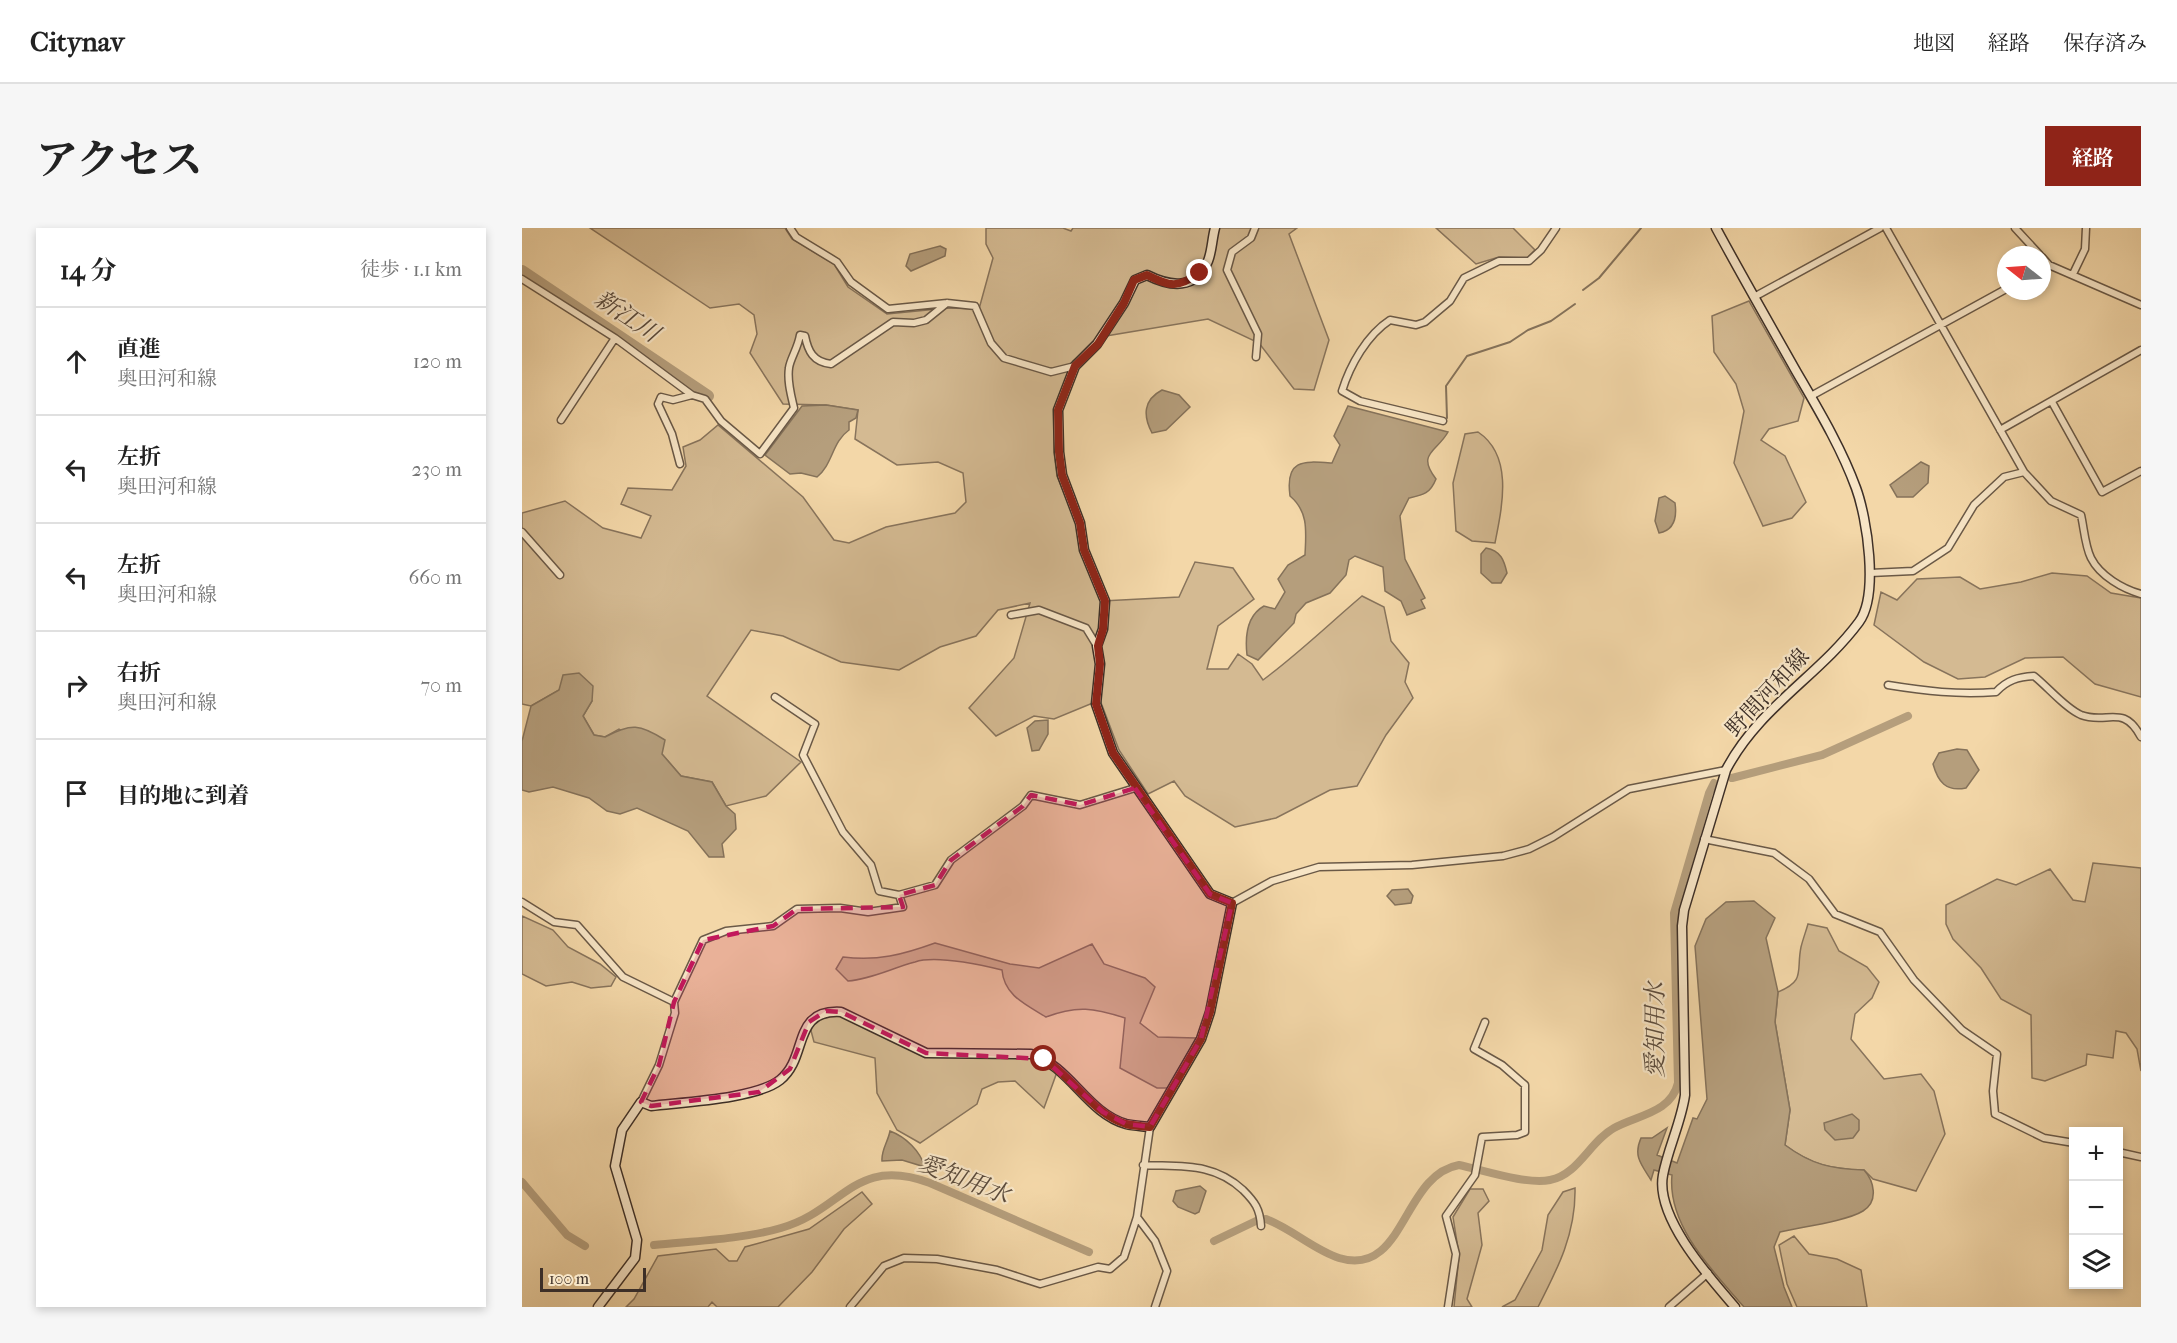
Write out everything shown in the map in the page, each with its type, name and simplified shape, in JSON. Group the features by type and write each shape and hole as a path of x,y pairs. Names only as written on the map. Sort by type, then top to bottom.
{"main road":[{"name":"野間河和線","path":"1716,228 1810,396 1857,490 1870,573 1870,588 1861,620 1763,717 1740,745 1726,770 1704,839 1682,926 1685,1095 1681,1120 1662,1177 1665,1204 1669,1216 1708,1274 1735,1307"},
{"path":"598,1307 635,1258 637,1240 615,1166 622,1130 641,1102 651,1107 759,1092 780,1080 790,1069 809,1022 826,1011 841,1012 926,1053 1031,1054 1056,1067 1103,1112 1126,1124 1150,1127 1201,1039 1210,1012 1232,903 1210,894 1113,753 1096,704 1100,664 1098,646 1103,629 1105,601 1084,550 1080,523 1062,475 1058,410 1075,366 1098,344 1124,303 1134,280 1147,275 1173,285 1184,284 1200,273 1208,261 1214,231"}],"street":[{"path":"790,228 796,237 837,262 852,282 888,309 947,303 975,306 991,343 1004,358 1051,372 1075,366"},
{"path":"1214,231 1222,228"},
{"path":"1255,228 1251,238 1232,252 1227,270 1258,334 1256,357"},
{"path":"1443,422 1360,401 1342,391 1347,377 1375,330 1390,320 1416,325 1425,322 1450,301 1464,278 1499,261 1529,261 1541,250 1557,228"},
{"path":"1754,297 1880,228"},
{"path":"1886,228 2024,472 2052,501 2081,515 2091,558 2109,578 2125,589 2141,594"},
{"path":"2015,228 2032,246"},
{"path":"2073,274 2085,249 2086,228"},
{"path":"2051,266 2141,305"},
{"path":"522,279 615,339 692,395 705,399 721,421 760,454 794,408 790,390 789,366 797,350 800,335 805,336 808,351 821,363 831,364 893,322 914,323 926,320 947,303"},
{"path":"1810,396 1997,294"},
{"path":"561,420 615,339"},
{"path":"2000,430 2141,350"},
{"path":"680,464 672,434 658,404 661,397 673,400 692,395"},
{"path":"2052,402 2102,492 2141,471"},
{"path":"1870,573 1913,571 1947,548 1974,505 2004,477 2024,472"},
{"path":"522,532 560,575"},
{"path":"1011,615 1039,610 1086,628 1098,646"},
{"path":"1888,685 1944,694 1966,694 1996,692 2004,683 2020,676 2034,676 2079,714 2097,719 2114,715 2135,725 2141,737"},
{"path":"775,697 815,723 803,755 843,832 871,865 879,891 899,895 935,885 951,860 1023,806 1031,795 1080,805 1135,788"},
{"path":"1232,903 1272,881 1319,867 1412,865 1503,856 1529,849 1576,823 1629,789 1726,770"},
{"path":"1704,839 1773,853 1809,879 1835,914 1880,932 1914,980 1962,1030 1997,1054 1992,1091 1995,1114 2044,1138 2069,1142"},
{"path":"641,1102 659,1065 675,1013 675,1002 703,940 726,931 773,926 797,909 840,908 868,912 903,908 899,895"},
{"path":"522,902 554,922 577,925 623,977 675,1002"},
{"path":"1448,1307 1456,1254 1446,1216 1475,1175 1482,1137 1517,1135 1525,1132 1525,1085 1502,1065 1474,1049 1485,1023"},
{"path":"850,1307 884,1266 904,1258 937,1259 997,1270 1040,1284 1098,1267 1110,1269 1124,1257 1137,1217 1150,1127"},
{"path":"2123,1153 2141,1157"},
{"path":"1143,1165 1207,1168 1228,1176 1254,1201 1260,1212 1260,1226"},
{"path":"1137,1217 1155,1241 1167,1271 1155,1307"},
{"path":"1669,1307 1708,1274"}],"highlighted area":[{"path":"1135,788 1210,894 1232,903 1201,1039 1150,1127 1126,1124 1103,1112 1044,1059 926,1053 841,1012 826,1011 809,1022 790,1069 759,1092 651,1106 641,1102 659,1065 674,1002 703,940 773,926 797,909 903,907 899,895 935,885 951,860 1023,806 1031,795 1080,805"}],"shaded area":[{"path":"590,228 785,228 792,239 834,264 848,287 887,314 948,308 979,309 993,258 986,244 986,228 1063,228 1071,231 1073,228 1297,228 1289,234 1329,340 1314,390 1294,389 1259,343 1208,319 1106,336 1073,361 1054,409 1054,452 1057,476 1076,522 1102,601 1179,597 1195,562 1233,568 1254,599 1218,626 1207,669 1228,669 1238,654 1252,664 1263,680 1362,596 1384,607 1391,641 1409,663 1405,682 1413,698 1386,735 1357,786 1330,790 1276,818 1235,827 1185,796 1174,781 1148,794 1119,750 1100,700 1054,719 1034,716 996,736 969,708 1014,658 1030,603 998,610 976,636 940,647 899,670 841,662 783,636 751,630 707,696 801,762 766,796 726,806 712,782 681,776 662,754 619,729 605,737 594,735 583,716 592,701 559,690 531,706 522,704 522,513 565,501 603,528 641,538 651,516 621,504 628,488 672,490 686,466 683,447 700,440 718,425 803,497 834,540 849,543 886,527 955,513 966,502 963,473 938,462 897,465 855,439 858,410 826,405 783,404 750,353 757,334 754,315 739,304 710,308"},
{"path":"1436,228 1513,228 1535,250 1527,258 1499,257 1476,264"},
{"path":"940,246 946,249 945,256 911,271 906,266 910,254"},
{"path":"1749,301 1804,398 1798,421 1769,429 1761,440 1785,456 1806,502 1792,518 1763,526 1734,463 1744,411 1736,384 1714,352 1712,316"},
{"path":"1162,390 1179,395 1190,407 1166,430 1152,433 1147,421 1146,409 1151,399"},
{"path":"826,405 858,410 856,418 849,422 849,430 843,435 826,466 817,477 801,473 790,474 765,455 802,406"},
{"path":"1348,406 1448,432 1428,458 1430,470 1436,479 1434,484 1426,493 1409,498 1400,516 1405,559 1425,598 1421,600 1425,608 1407,615 1401,601 1385,591 1383,567 1355,556 1349,560 1346,575 1330,593 1306,603 1296,614 1294,623 1258,660 1247,655 1246,641 1250,621 1253,615 1264,606 1275,609 1285,592 1278,579 1288,565 1305,555 1305,523 1300,509 1290,496 1290,475 1298,465 1305,463 1332,463 1340,445 1334,436"},
{"path":"1478,432 1497,454 1501,468 1502,498 1495,543 1472,541 1456,531 1453,483 1465,434"},
{"path":"1921,462 1929,466 1928,483 1913,497 1897,497 1890,485"},
{"path":"1665,496 1675,503 1676,513 1672,526 1659,533 1655,521 1659,498"},
{"path":"1486,548 1495,551 1503,560 1507,573 1501,583 1492,583 1481,573 1481,554"},
{"path":"2052,573 2087,576 2111,593 2141,598 2141,697 2095,684 2063,657 2025,658 1985,677 1958,679 1924,662 1874,625 1881,592 1897,600 1917,579 1960,577 1980,589 2021,582"},
{"path":"579,673 593,686 592,701 583,716 594,735 605,737 622,729 642,728 665,740 662,754 681,776 712,782 726,806 735,814 736,829 722,844 724,857 709,857 688,831 637,808 620,814 607,811 589,798 553,787 529,792 522,790 522,741 531,706 559,690 563,675"},
{"path":"1048,720 1048,734 1039,750 1032,751 1027,728 1035,721"},
{"path":"1957,749 1967,750 1979,770 1966,788 1959,789 1948,787 1940,781 1933,764 1939,753"},
{"path":"2093,863 2141,868 2141,1071 2137,1049 2126,1033 2116,1031 2113,1058 2087,1054 2086,1065 2045,1081 2032,1078 2031,1015 2001,999 1981,968 1953,939 1946,924 1946,905 1997,879 2016,885 2050,869 2073,900 2085,902"},
{"path":"1408,889 1413,896 1411,903 1395,905 1387,896 1392,890"},
{"path":"1754,901 1775,918 1766,938 1778,992 1775,1022 1790,1110 1785,1145 1823,1165 1864,1170 1873,1191 1868,1207 1856,1215 1780,1232 1774,1247 1784,1287 1792,1307 1744,1307 1706,1263 1684,1230 1672,1194 1672,1175 1654,1170 1651,1180 1638,1155 1641,1138 1652,1138 1667,1128 1657,1155 1677,1163 1693,1118 1697,1119 1707,1099 1695,946 1706,919 1726,902"},
{"path":"522,916 553,930 568,947 600,964 616,977 611,986 591,988 572,982 546,986 522,974"},
{"path":"1808,924 1827,928 1839,951 1867,967 1879,982 1872,998 1855,1014 1851,1039 1884,1079 1921,1074 1934,1091 1945,1134 1916,1191 1873,1179 1864,1170 1822,1165 1785,1145 1790,1110 1775,1022 1778,992 1793,984 1796,979 1801,947"},
{"path":"935,943 1010,964 1039,968 1092,944 1104,964 1145,978 1155,987 1140,1023 1158,1037 1196,1038 1168,1088 1157,1088 1120,1068 1125,1018 1086,1009 1076,1009 1046,1017 1024,1004 1012,993 1007,987 1002,970 958,962 924,960 848,981 836,969 843,957 890,956"},
{"path":"824,1016 842,1016 924,1056 1030,1057 1057,1072 1044,1108 1015,1081 998,1082 982,1089 977,1104 920,1143 897,1130 877,1093 875,1058 814,1042 810,1027"},
{"path":"1852,1114 1859,1120 1859,1130 1853,1138 1835,1140 1825,1130 1824,1123"},
{"path":"890,1131 912,1145 920,1155 925,1167 902,1160 882,1161"},
{"path":"1200,1186 1206,1191 1199,1212 1195,1214 1178,1207 1173,1201 1176,1191"},
{"path":"1575,1188 1575,1204 1569,1235 1559,1264 1538,1307 1502,1307 1515,1300 1542,1250 1548,1215 1563,1192"},
{"path":"1470,1189 1483,1189 1489,1201 1478,1213 1482,1245 1467,1299 1472,1307 1454,1307 1459,1255 1453,1217"},
{"path":"862,1192 872,1204 844,1229 812,1272 778,1307 717,1307 712,1302 708,1307 626,1307 634,1299 658,1256 716,1249 729,1261 737,1261 745,1247 809,1229"},
{"path":"1794,1236 1809,1254 1837,1259 1861,1270 1867,1307 1797,1307 1787,1284 1779,1245"}],"waterway":[{"path":"1583,290 1599,278 1641,228"},
{"name":"新江川","path":"522,271 708,396"},
{"path":"1447,418 1446,386 1467,356 1510,342 1528,330 1551,321 1575,304"},
{"name":"愛知用水","path":"1732,778 1822,755 1908,716"},
{"name":"愛知用水","path":"1214,1241 1258,1220 1266,1219 1339,1258 1361,1260 1378,1253 1391,1240 1425,1187 1440,1173 1459,1165 1517,1179 1540,1181 1560,1177 1576,1165 1598,1141 1614,1128 1652,1112 1668,1101 1678,1083 1674,913 1709,793 1714,783"},
{"name":"愛知用水","path":"654,1245 767,1232 802,1220 866,1180 884,1176 904,1176 930,1183 1089,1252"},
{"name":"愛知用水","path":"522,1182 567,1235 585,1246"}],"route":[{"path":"1044,1059 1056,1067 1103,1112 1126,1124 1150,1127 1201,1039 1210,1012 1232,903 1210,894 1113,753 1096,704 1100,664 1098,646 1103,629 1105,601 1084,550 1080,523 1062,475 1059,452 1058,410 1075,366 1098,344 1106,328 1124,303 1134,280 1147,275 1173,285 1184,284 1200,273"}]}
